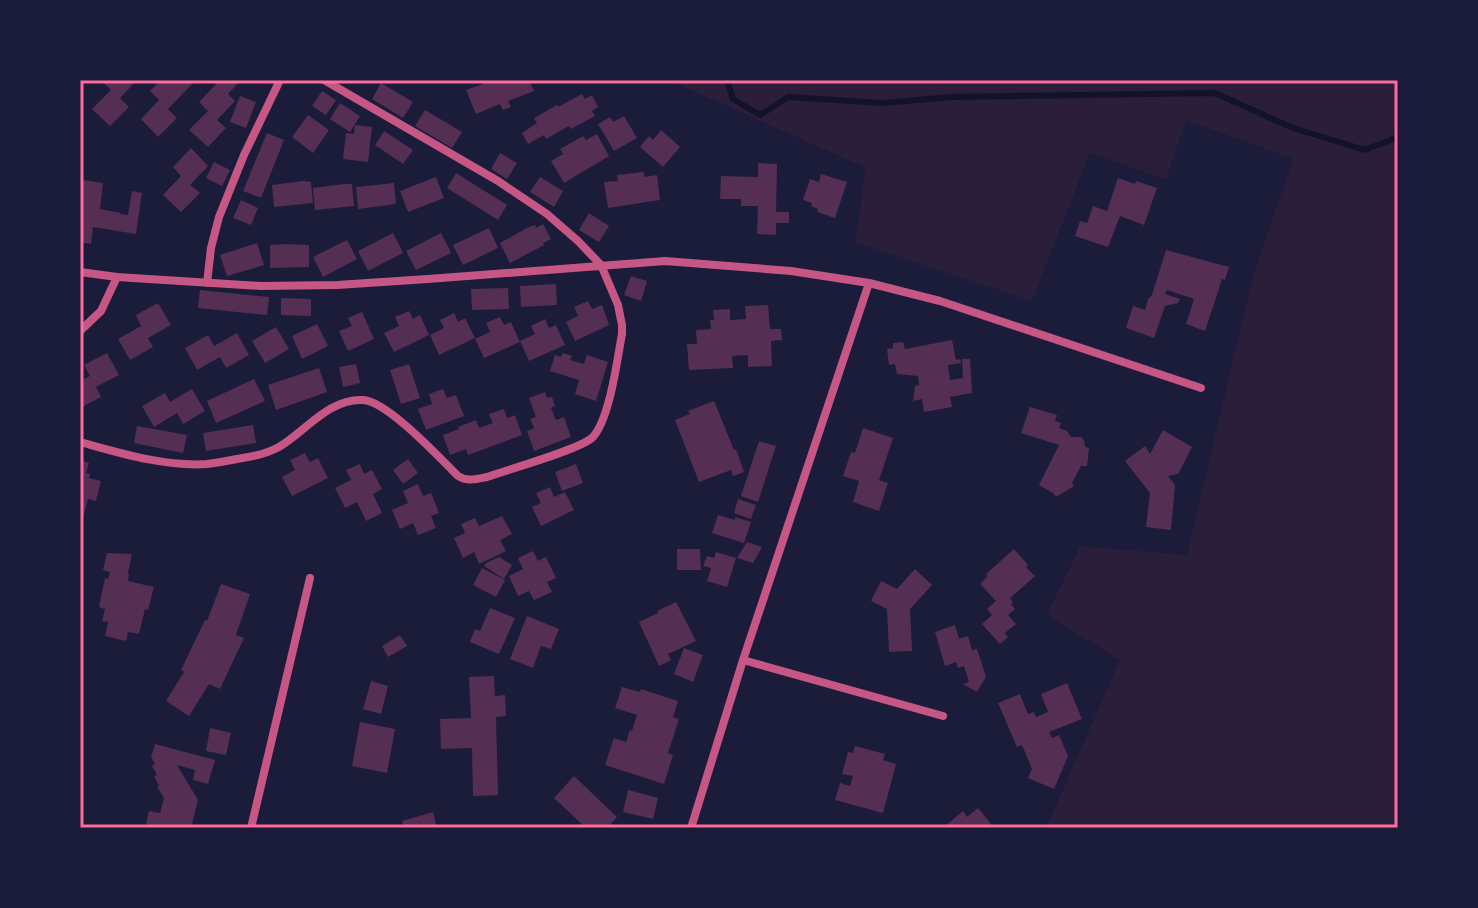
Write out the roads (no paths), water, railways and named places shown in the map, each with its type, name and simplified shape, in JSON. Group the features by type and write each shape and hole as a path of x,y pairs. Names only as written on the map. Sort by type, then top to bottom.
{"street":[{"path":"207,283 219,217 280,80"},
{"path":"80,442 164,462 205,464 264,454 290,440 329,409 363,400 377,404 389,413 463,480 487,477 579,446 594,436 608,400 622,325 618,305 601,265 547,214 485,173 324,80"},
{"path":"80,272 261,286 337,285 665,261 791,271 869,283 940,301 1201,388"},
{"path":"80,331 101,311 117,277"},
{"path":"691,828 743,660 869,283"},
{"path":"251,828 310,578"},
{"path":"743,660 943,716"}],"waterway":[{"path":"727,80 733,99 760,115 788,97 882,103 952,97 1215,93 1293,128 1365,150 1398,137"}]}
